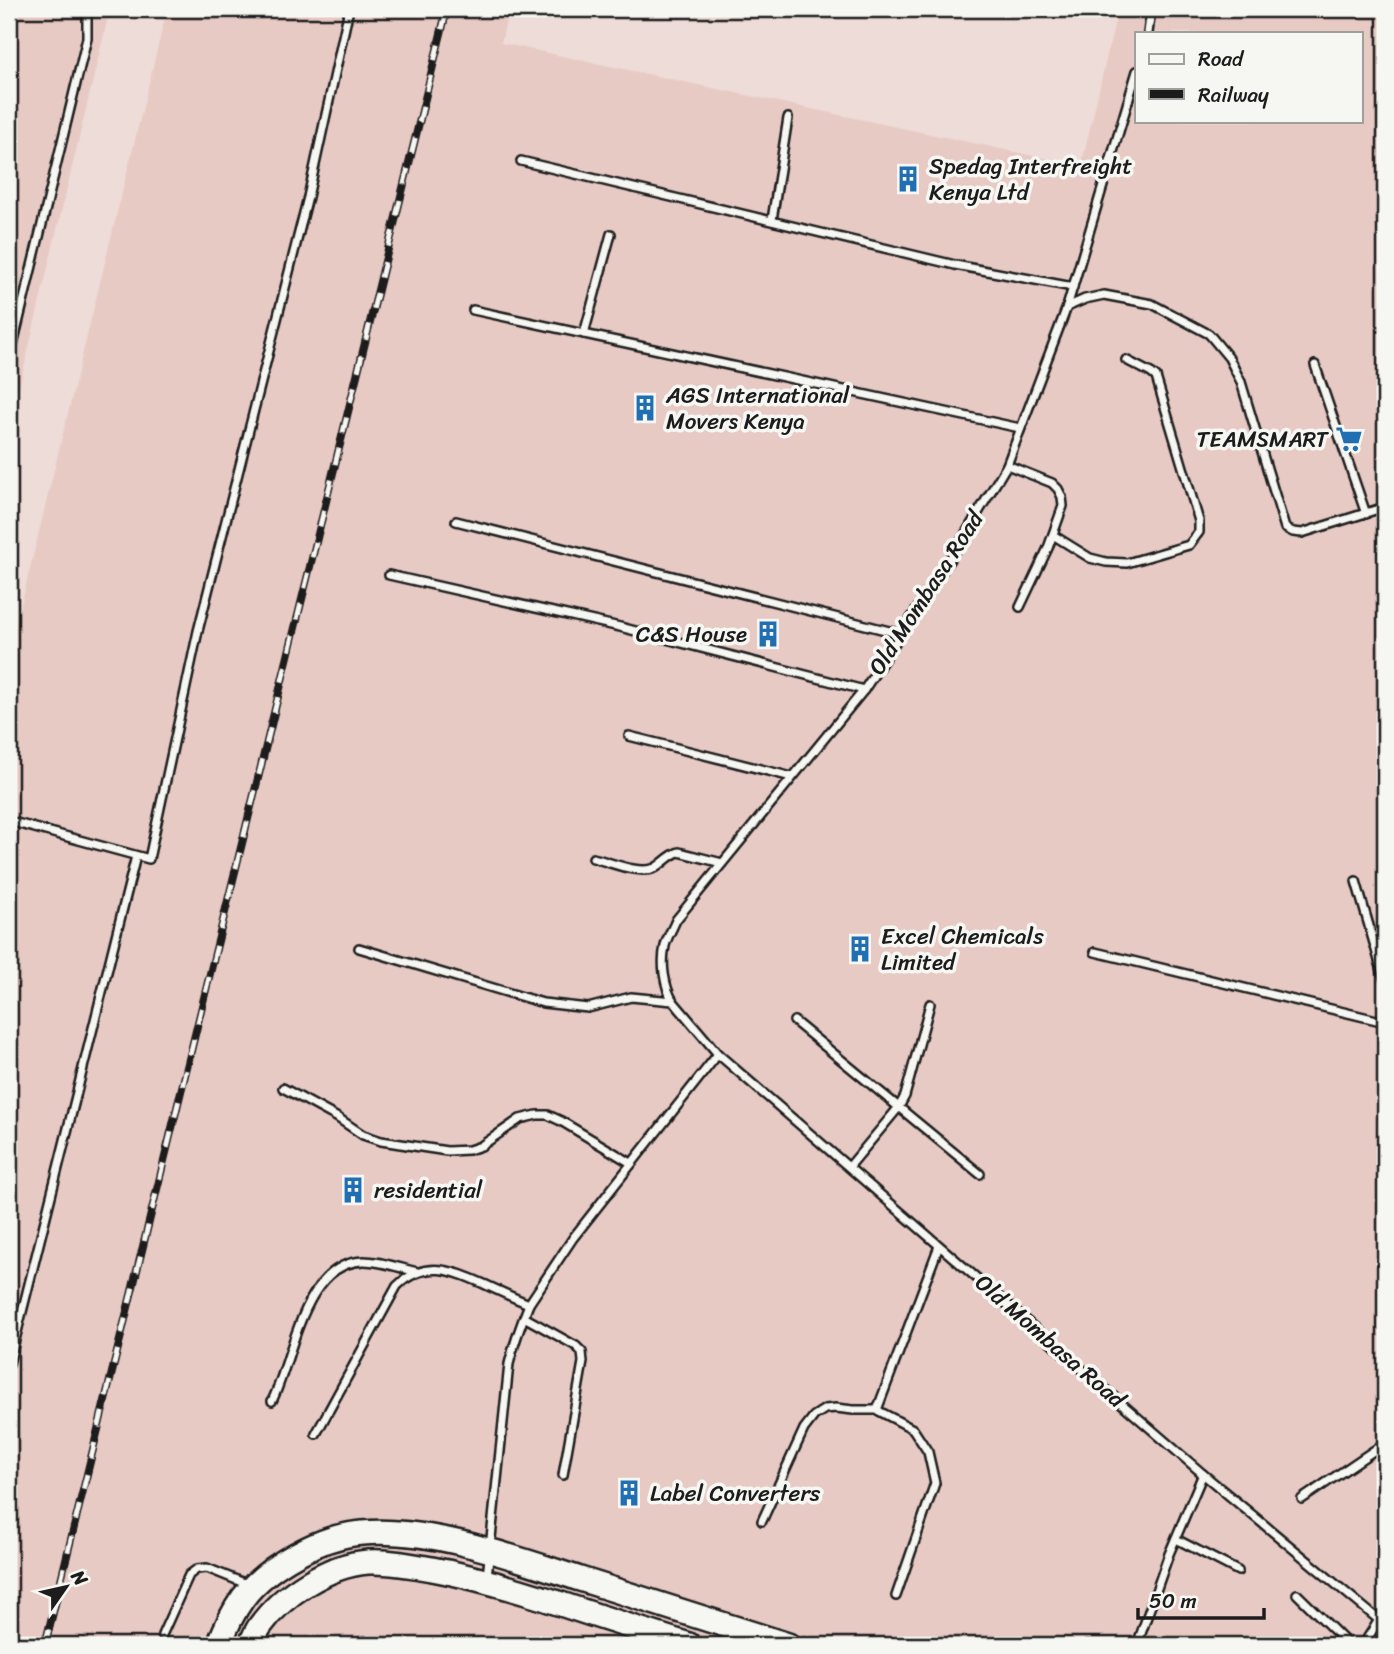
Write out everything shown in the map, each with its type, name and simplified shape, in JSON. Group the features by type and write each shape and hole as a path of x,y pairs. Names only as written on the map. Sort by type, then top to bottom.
{"main road":[{"path":"219,1645 244,1596 273,1570 313,1545 342,1535 373,1532 442,1540 489,1550 788,1645"},
{"path":"251,1645 259,1627 297,1590 323,1575 358,1564 380,1562 413,1565 486,1581 689,1645"}],"lane":[{"path":"9,361 87,38 87,9"},
{"path":"9,821 149,859 198,631 308,197 349,9"},
{"path":"1148,32 1151,9"},
{"name":"Old Mombasa Road","path":"1135,78 1067,307 1007,465 952,556 864,690 676,920 665,947 663,971 668,993 673,1001 718,1054 1203,1474 1382,1623"},
{"path":"772,220 788,118"},
{"path":"521,161 956,265 1073,287"},
{"path":"584,334 611,234"},
{"path":"1067,307 1104,295 1152,304 1209,334 1229,358 1241,383 1285,528 1293,533 1301,533 1385,507"},
{"path":"473,310 1020,428"},
{"path":"1053,535 1090,558 1127,563 1188,545 1199,533 1199,521 1156,377 1126,360"},
{"path":"1314,365 1366,514"},
{"path":"1007,465 1052,483 1062,497 1063,506 1053,535 1020,607"},
{"path":"456,521 901,634"},
{"path":"390,575 620,627 864,690"},
{"path":"629,736 792,778"},
{"path":"593,858 643,871 654,868 679,852 722,863"},
{"path":"9,1364 136,856"},
{"path":"1356,881 1385,981"},
{"path":"1377,950 1385,945"},
{"path":"359,948 543,1003 588,1008 631,997 673,1001"},
{"path":"1095,952 1385,1022"},
{"path":"849,1167 899,1107 909,1085 930,1004"},
{"path":"794,1021 981,1174"},
{"path":"486,1581 509,1364 515,1338 529,1304 573,1238 718,1054"},
{"path":"283,1088 363,1135 381,1142 447,1151 469,1150 481,1146 520,1119 548,1115 631,1163"},
{"path":"877,1410 939,1246"},
{"path":"272,1401 280,1385 300,1322 324,1280 354,1262 366,1261 417,1272"},
{"path":"316,1434 397,1286 407,1276 422,1270 443,1269 462,1274 529,1304"},
{"path":"524,1317 582,1352 583,1362 563,1475"},
{"path":"762,1521 804,1429 814,1416 824,1409 877,1410 913,1429 928,1452 935,1483 896,1596"},
{"path":"1302,1499 1385,1443"},
{"path":"1137,1645 1175,1539 1203,1474"},
{"path":"1175,1539 1238,1570"},
{"path":"162,1635 189,1574 197,1569 207,1568 253,1587"},
{"path":"1297,1594 1349,1645"},
{"path":"1363,1645 1382,1623"}],"shaded area":[{"path":"9,9 110,9 9,430"},
{"path":"167,9 509,9 501,43 1081,166 1118,9 1385,9 1385,1645 9,1645 9,654"}],"railway":[{"path":"45,1645 447,9"}],"place":[{"name":"Spedag Interfreight Kenya Ltd","path":"908,179"},
{"name":"AGS International Movers Kenya","path":"645,408"},
{"name":"TEAMSMART","path":"1349,439"},
{"name":"C&S House","path":"768,634"},
{"name":"Excel Chemicals Limited","path":"860,949"},
{"name":"residential","path":"353,1190"},
{"name":"Label Converters","path":"629,1493"}]}
